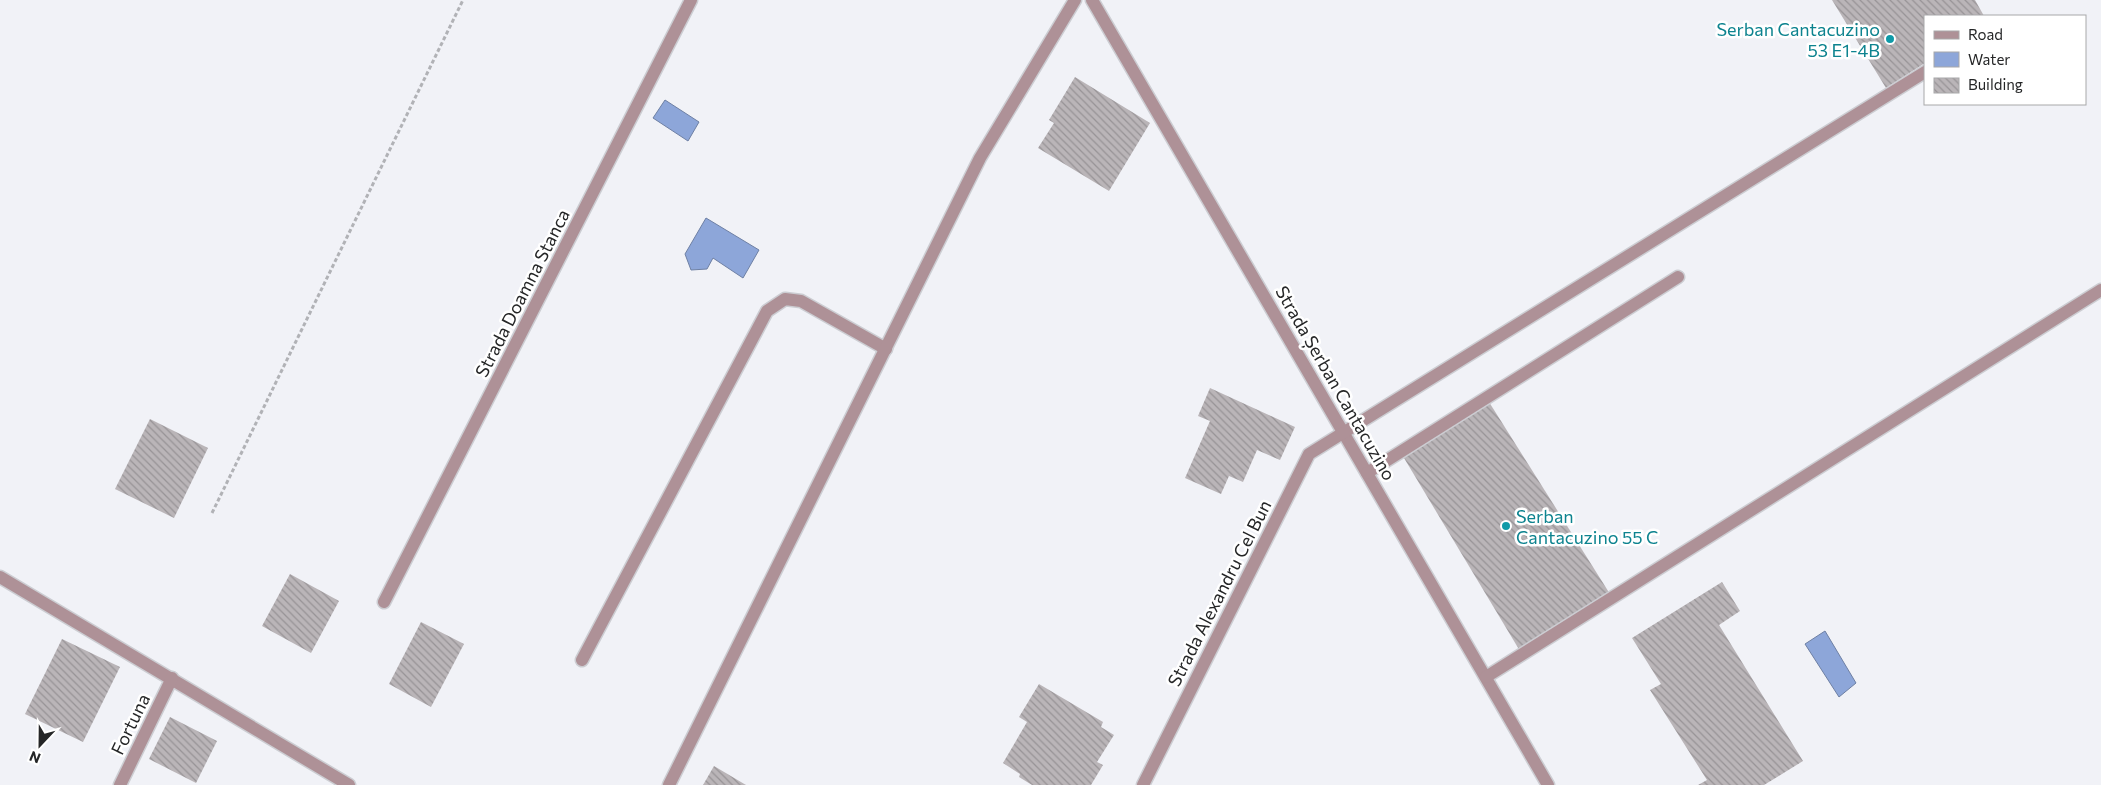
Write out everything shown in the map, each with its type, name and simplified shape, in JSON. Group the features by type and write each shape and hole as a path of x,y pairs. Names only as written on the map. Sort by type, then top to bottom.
{"street":[{"name":"Strada Doamna Stanca","path":"384,602 691,0"},
{"path":"669,785 980,158 1075,0"},
{"name":"Strada Șerban Cantacuzino","path":"1092,0 1548,785"},
{"name":"Strada Alexandru Cel Bun","path":"1143,785 1308,454 1924,73"},
{"path":"1367,473 1678,277"},
{"path":"1486,677 2101,290"},
{"path":"582,660 767,311 785,298 800,301 886,349"},
{"path":"0,577 349,785"},
{"name":"Fortuna","path":"120,785 172,678"}],"path":[{"path":"212,514 463,0"}],"water":[{"path":"665,100 699,122 688,141 653,118"},
{"path":"706,218 759,250 743,278 713,258 707,269 691,270 685,254"},
{"path":"1825,631 1856,683 1839,697 1805,644"}],"building":[{"name":"Serban Cantacuzino 53 E1-4B","path":"1832,0 1975,0 1983,15 1924,15 1924,64 1886,88"},
{"path":"1075,77 1150,123 1109,191 1038,148 1054,123 1049,120"},
{"path":"1210,388 1295,427 1280,460 1257,450 1243,482 1229,476 1221,494 1185,478 1210,421 1198,416"},
{"name":"Serban Cantacuzino 55 C","path":"1489,402 1610,594 1520,651 1404,458"},
{"path":"150,419 208,448 174,518 115,489"},
{"path":"290,574 339,601 311,653 262,626"},
{"path":"1722,582 1740,611 1719,625 1803,761 1764,785 1698,785 1707,780 1650,690 1661,684 1632,638"},
{"path":"421,622 464,644 431,707 389,684"},
{"path":"62,639 120,667 83,742 25,714"},
{"path":"1039,684 1103,722 1101,727 1114,735 1097,762 1103,765 1091,785 1032,785 1019,777 1020,774 1003,763 1027,722 1019,717"},
{"path":"170,717 217,741 196,783 149,759"},
{"path":"714,766 746,785 703,785"}],"place":[{"name":"Serban Cantacuzino 53 E1-4B","path":"1890,39"},
{"name":"Serban Cantacuzino 55 C","path":"1506,526"}]}
